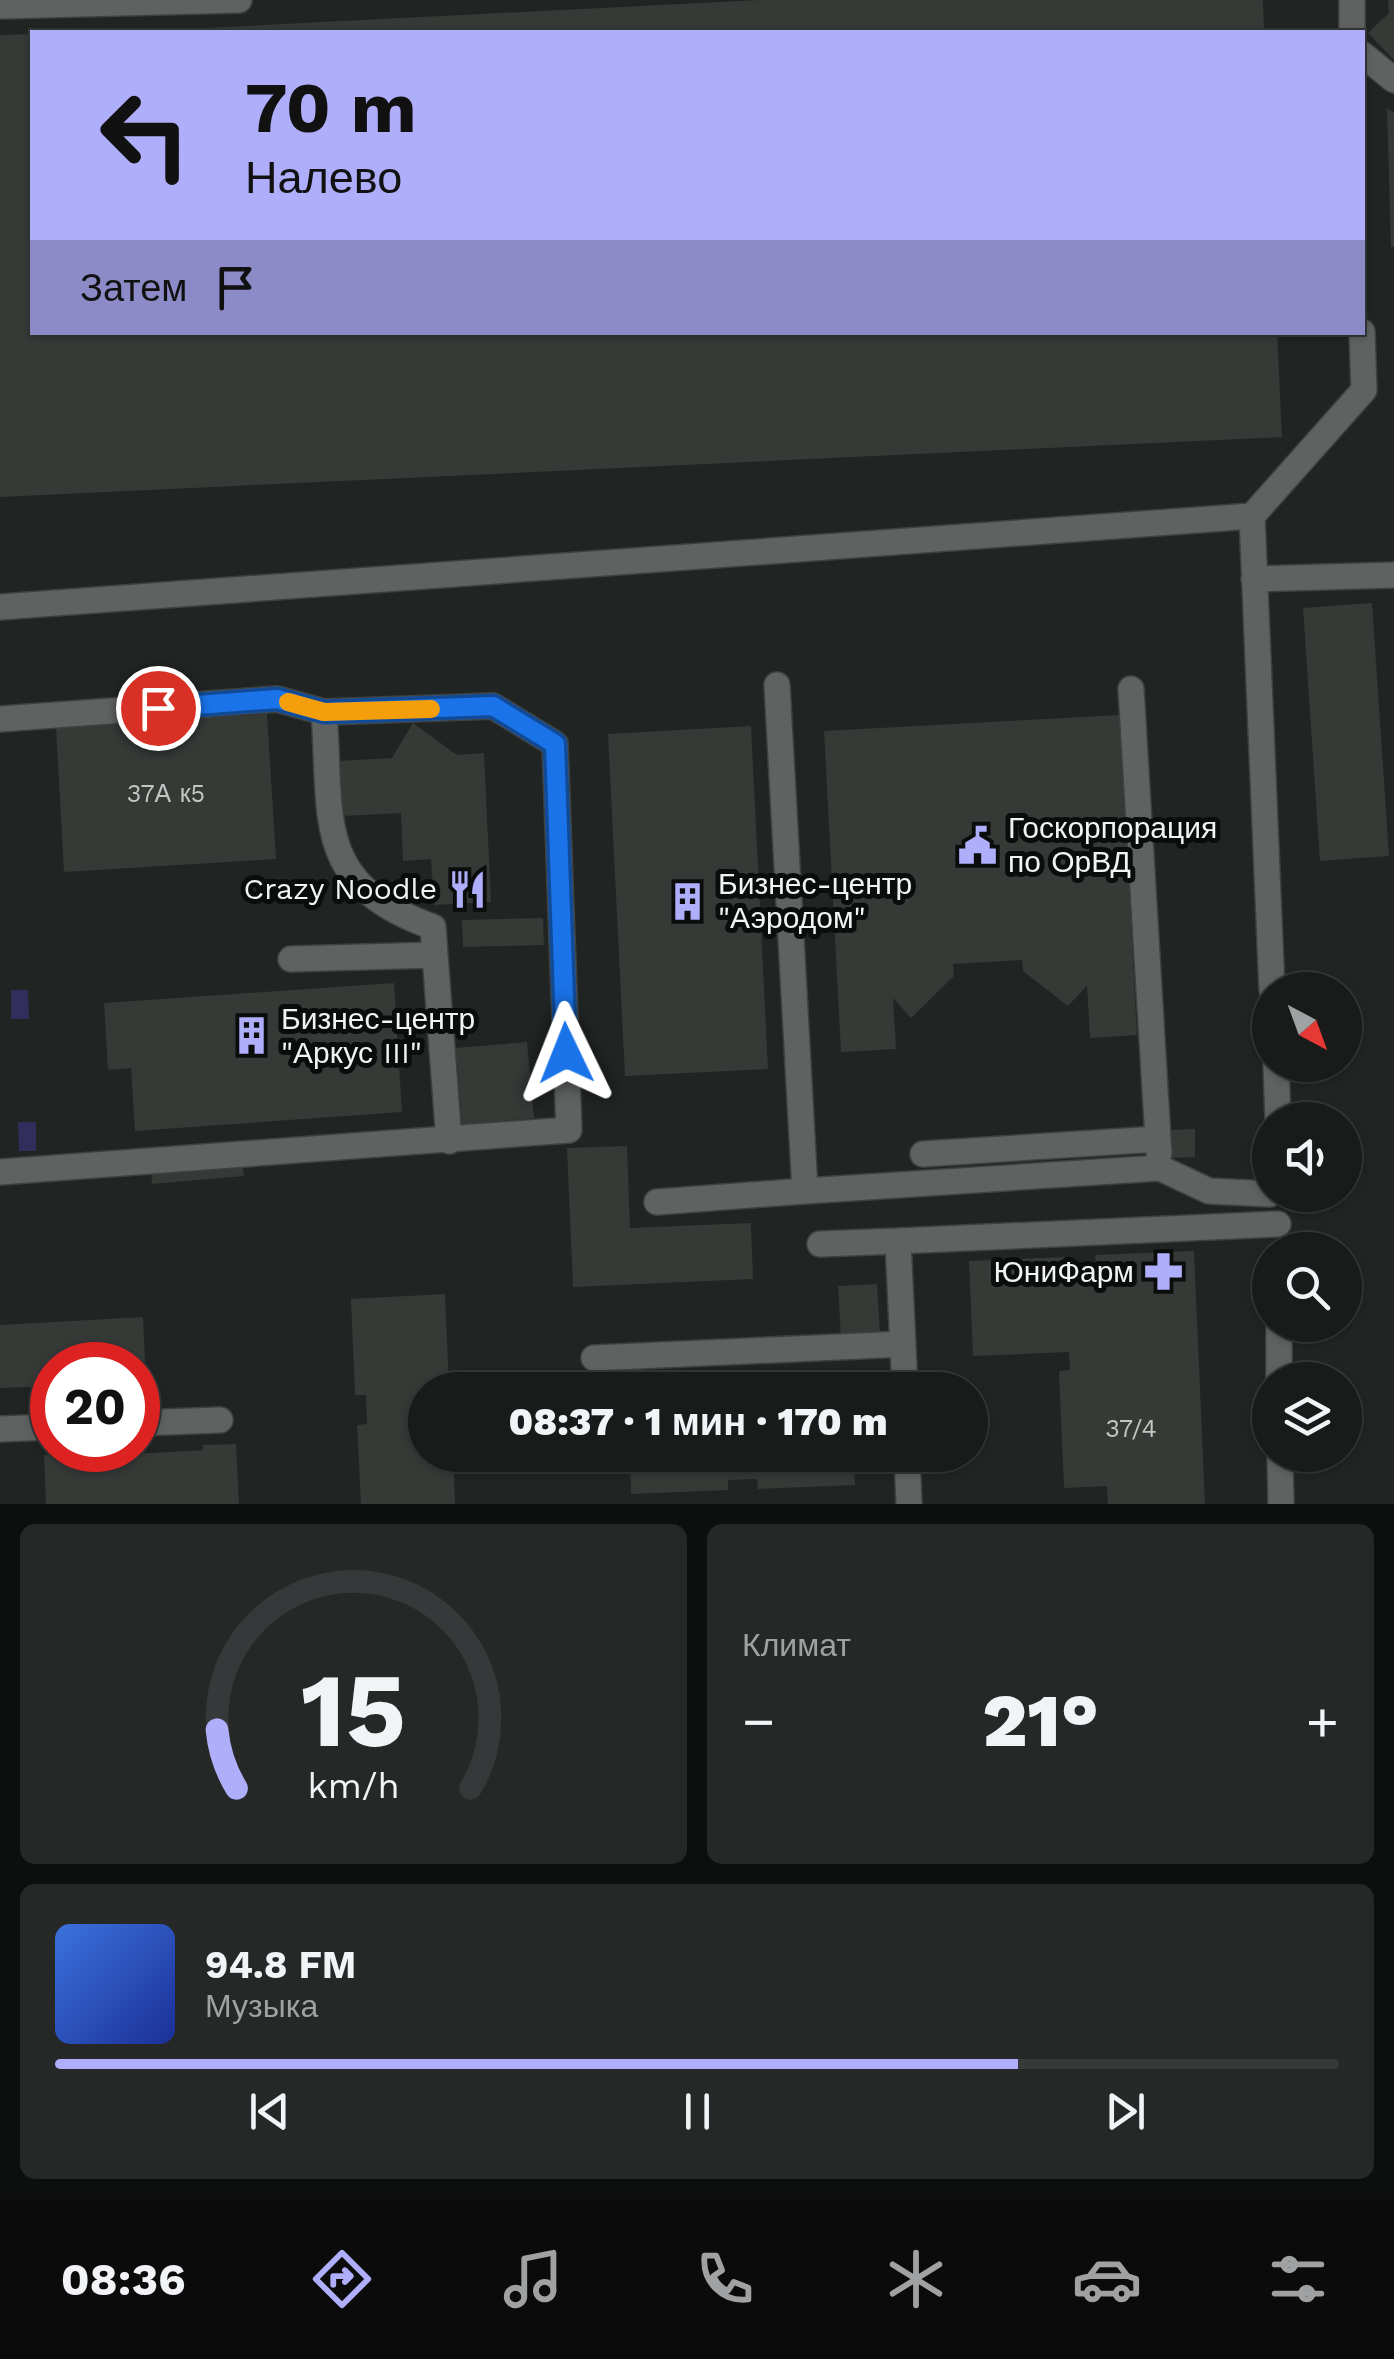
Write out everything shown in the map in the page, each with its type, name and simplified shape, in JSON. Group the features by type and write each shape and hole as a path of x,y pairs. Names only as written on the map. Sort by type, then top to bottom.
{"street":[{"path":"0,6 239,0"},
{"path":"1352,0 1352,30"},
{"path":"1365,56 1394,80"},
{"path":"1271,972 1252,516 1364,390 1362,335"},
{"path":"0,607 1252,516"},
{"path":"1254,579 1394,575"},
{"path":"777,685 805,1190"},
{"path":"1130,689 1160,1168"},
{"path":"0,719 277,699 324,712 493,706 555,744 569,1130 0,1172"},
{"path":"324,712 334,841 347,874 371,898 433,928 448,1141"},
{"path":"291,959 435,955"},
{"path":"923,1154 1158,1139"},
{"path":"657,1202 1160,1168 1210,1192 1252,1193"},
{"path":"820,1244 1252,1237"},
{"path":"898,1241 903,1372"},
{"path":"594,1358 902,1344"},
{"path":"160,1422 220,1420"},
{"path":"0,1428 30,1427"},
{"path":"908,1472 909,1504"},
{"path":"1280,1472 1281,1504"}],"shaded area":[{"path":"11,990 28,990 29,1019 11,1019"},
{"path":"18,1122 36,1122 36,1151 19,1151"}],"building":[{"path":"759,0 1263,0 1264,30 166,30"},
{"path":"1388,0 1394,0 1394,60 1368,33 1389,13"},
{"path":"30,34 30,335 1277,335 1282,437 0,497 0,35"},
{"path":"1387,108 1394,113 1394,247 1391,247"},
{"path":"1372,603 1389,856 1320,861 1303,608"},
{"path":"267,714 276,859 64,872 56,727"},
{"name":"Госкорпорация по ОрВД","path":"1120,715 1137,1035 1090,1038 1087,986 1068,1006 1023,971 1022,960 953,964 954,976 911,1018 893,998 896,1049 841,1052 824,731"},
{"path":"413,723 457,755 484,753 491,902 434,905 431,859 403,861 401,813 341,816 338,761 392,758"},
{"name":"Бизнес-центр \"Аэродом\"","path":"751,726 768,1069 625,1076 608,734"},
{"path":"543,918 544,945 463,947 462,920"},
{"name":"Бизнес-центр \"Аркус III\"","path":"394,983 402,1112 135,1131 131,1068 108,1070 104,1003"},
{"path":"527,1042 534,1118 462,1125 456,1048"},
{"path":"1195,1129 1195,1157 1171,1158 1170,1130"},
{"path":"627,1146 630,1228 751,1223 753,1279 573,1287 567,1148"},
{"path":"242,1160 244,1176 152,1184 151,1168"},
{"path":"1194,1251 1205,1504 1108,1504 1107,1486 1064,1488 1059,1371 1070,1370 1069,1352 973,1356 969,1261 1066,1257 1067,1268 1096,1267 1095,1255"},
{"path":"877,1284 880,1335 841,1338 838,1286"},
{"path":"445,1294 448,1372 408,1372 408,1472 454,1472 455,1504 361,1504 357,1425 367,1424 366,1395 355,1395 351,1299"},
{"path":"143,1317 144,1342 30,1342 30,1387 0,1388 0,1325"},
{"path":"236,1444 239,1504 46,1504 45,1472 160,1472 160,1453 203,1450 203,1445"},
{"path":"630,1472 855,1472 855,1485 758,1489 757,1479 728,1480 728,1490 631,1494"}],"slow traffic":[{"path":"288,702 324,712 431,709"}],"place":[{"name":"Госкорпорация по ОрВД","path":"978,845"},
{"name":"Crazy Noodle","path":"467,889"},
{"name":"Бизнес-центр \"Аэродом\"","path":"688,901"},
{"name":"Бизнес-центр \"Аркус III\"","path":"251,1036"},
{"name":"ЮниФарм","path":"1164,1272"}],"route":[{"path":"158,708 277,699 324,712 493,706 555,744 566,1053"}]}
